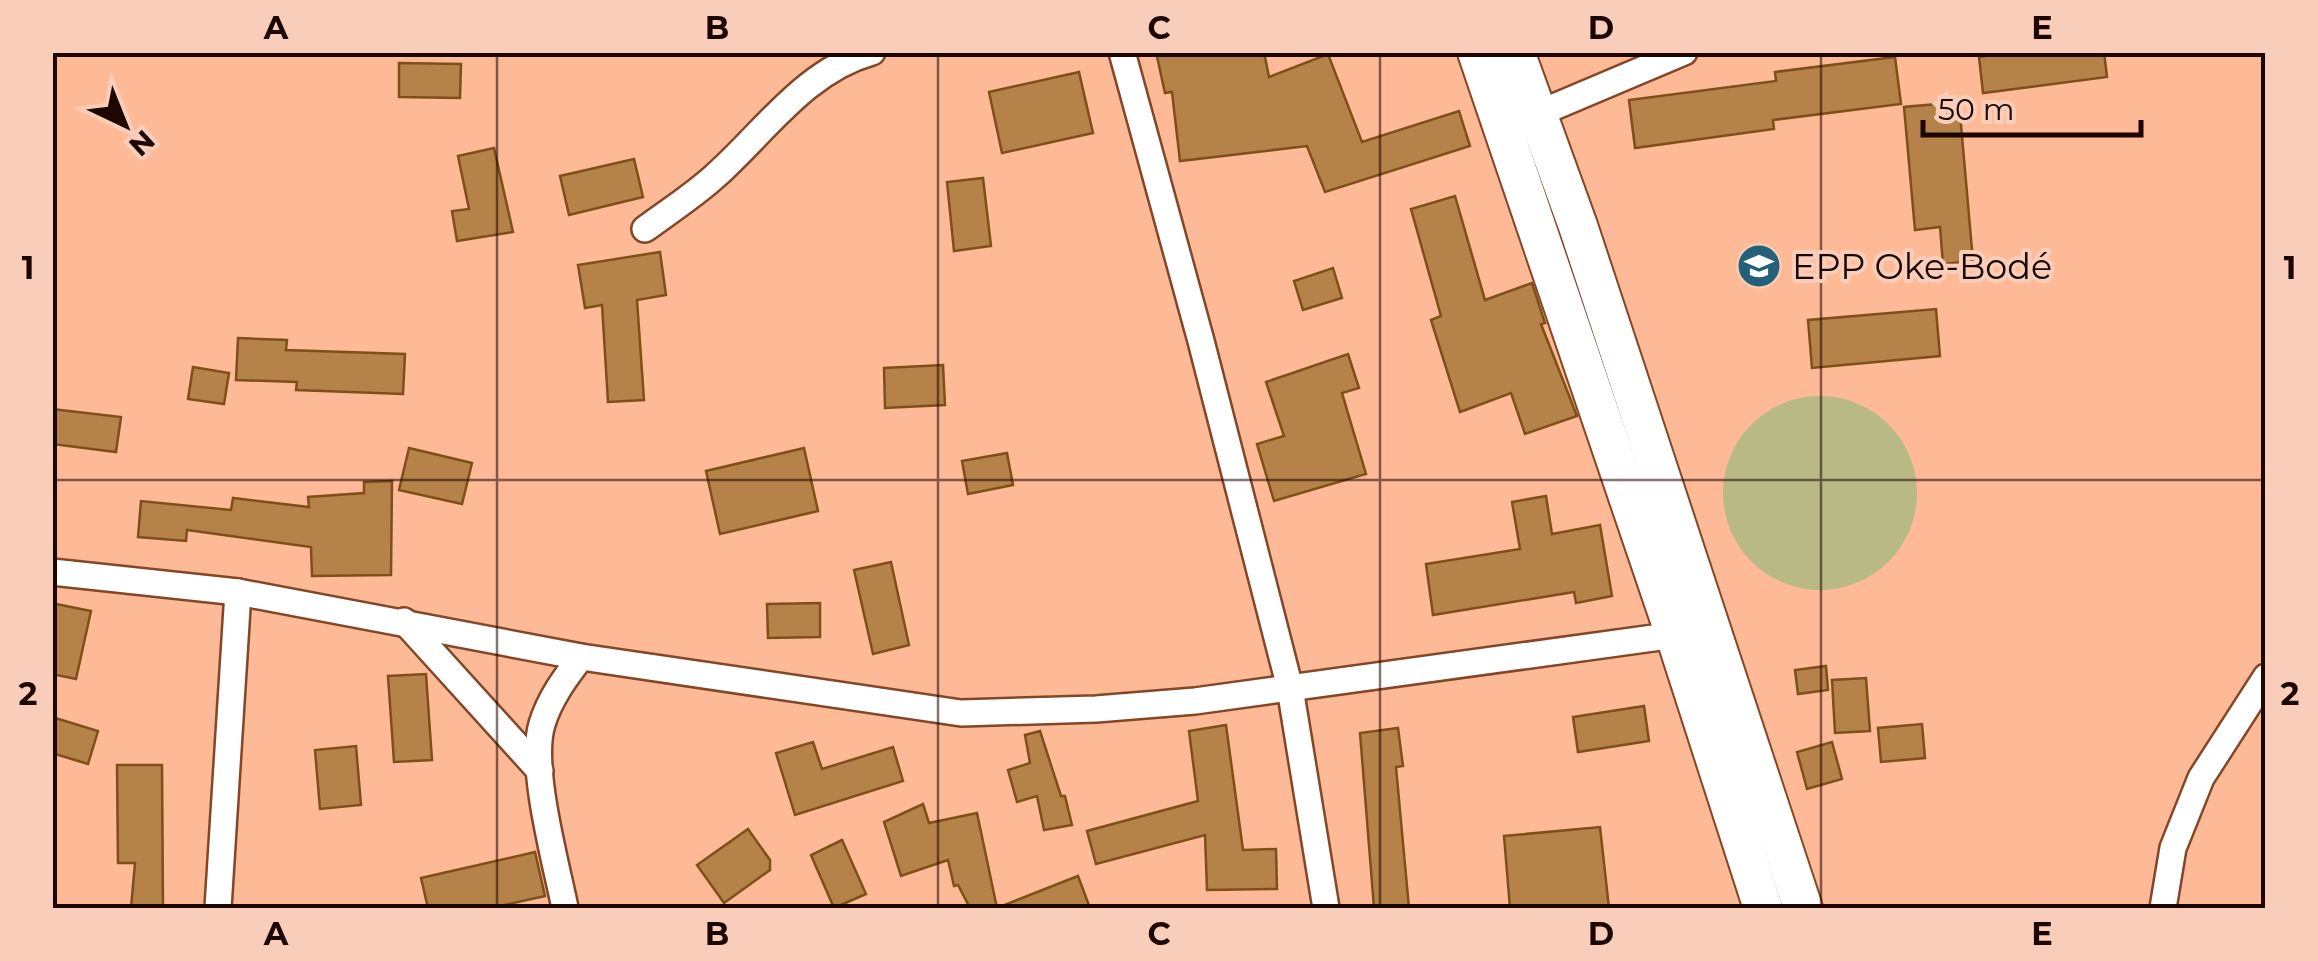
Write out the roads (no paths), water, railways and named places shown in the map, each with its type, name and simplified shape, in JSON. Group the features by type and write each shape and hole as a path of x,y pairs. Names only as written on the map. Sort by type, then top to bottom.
{"main road":[{"path":"1477,52 1675,635 1762,908"},
{"path":"1515,52 1578,226 1803,908"}],"street":[{"path":"645,229 714,178 805,89 851,58 872,52"},
{"path":"1122,52 1290,688 1326,908"},
{"path":"1535,115 1684,52"},
{"path":"52,572 238,592 581,657 961,713 1195,701 1675,635"},
{"path":"218,908 238,592"},
{"path":"404,621 540,770"},
{"path":"564,908 540,770 541,727 558,687 581,657"},
{"path":"2163,908 2173,848 2201,778 2266,677"}],"place":[{"name":"EPP Oke-Bodé","path":"1759,266"}]}
